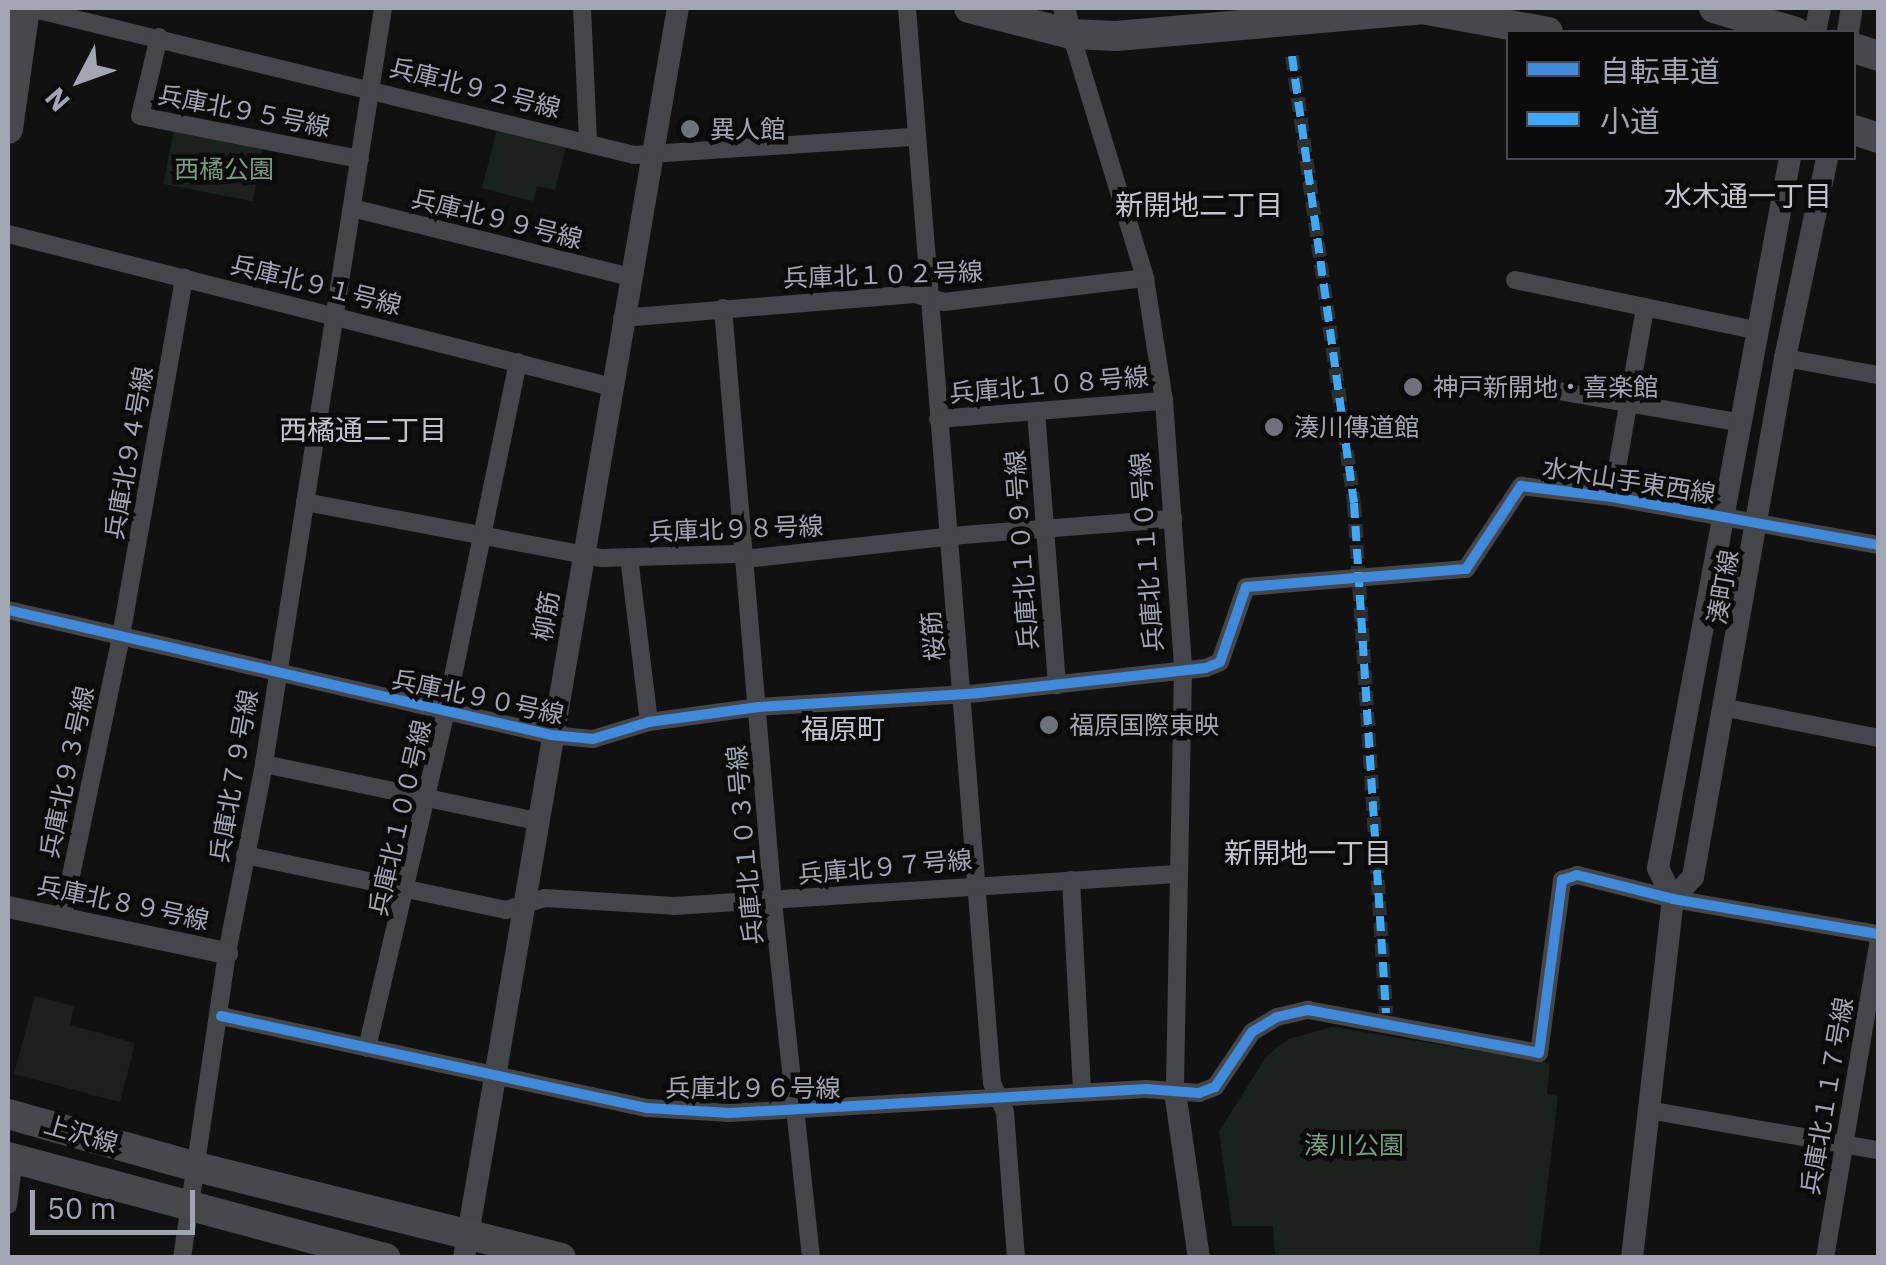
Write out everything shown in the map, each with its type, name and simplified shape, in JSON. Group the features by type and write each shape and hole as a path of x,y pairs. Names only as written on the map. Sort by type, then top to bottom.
{"main road":[{"path":"8,129 28,8"},
{"path":"969,8 1068,21 1116,36 1422,10 1537,30"},
{"path":"1714,8 1789,30"},
{"name":"上沢線","path":"8,1114 466,1245 561,1258"},
{"name":"上沢線","path":"10,1157 386,1258"}],"street":[{"name":"兵庫北９２号線","path":"28,8 652,156 914,137"},
{"name":"兵庫北７９号線","path":"182,1258 221,1016 227,953 264,764 383,8"},
{"path":"582,8 588,141"},
{"name":"柳筋","path":"466,1245 678,8"},
{"name":"桜筋","path":"907,8 914,137 992,1083 1005,1112 1016,1258"},
{"name":"兵庫北１１０号線","path":"1068,21 1145,278 1164,400 1183,668 1176,874 1175,1092 1199,1258"},
{"name":"兵庫北９５号線","path":"159,37 140,116 360,159"},
{"name":"湊町線","path":"1632,1258 1673,898 1658,868 1790,160"},
{"name":"湊町線","path":"1673,898 1693,877 1785,358 1826,160"},
{"name":"兵庫北９９号線","path":"352,208 630,277"},
{"name":"兵庫北９１号線","path":"8,234 612,388"},
{"name":"兵庫北９４号線","path":"121,636 184,278"},
{"name":"兵庫北１０２号線","path":"622,318 914,294 944,302 1145,278"},
{"path":"1515,280 1759,331"},
{"path":"1612,497 1645,307"},
{"name":"兵庫北１０３号線","path":"722,308 774,902 811,1258"},
{"path":"1785,358 1878,375"},
{"name":"兵庫北１００号線","path":"367,1048 446,710 518,362"},
{"path":"1524,384 1742,423"},
{"name":"兵庫北１０８号線","path":"938,419 1164,400"},
{"name":"兵庫北１０９号線","path":"1036,411 1057,685"},
{"name":"水木山手東西線","path":"1361,578 1466,569 1521,486 1612,497 1878,545"},
{"name":"兵庫北９８号線","path":"304,502 584,554 630,558 746,556 1173,519"},
{"path":"630,558 648,722"},
{"name":"兵庫北９０号線","path":"8,610 551,735 593,739 648,722 759,707 1057,685 1220,662 1246,587 1361,578"},
{"name":"兵庫北９３号線","path":"62,919 121,636"},
{"path":"1722,707 1878,738"},
{"path":"264,764 538,821"},
{"name":"兵庫北９７号線","path":"245,854 506,910 545,898 674,906 1176,874"},
{"name":"兵庫北９６号線","path":"221,1016 647,1108 795,1111 1146,1089 1199,1093 1215,1087 1252,1032 1277,1016 1308,1010 1539,1052 1562,880 1577,875 1673,898"},
{"path":"1072,880 1082,1092"},
{"path":"1673,898 1878,934"},
{"name":"兵庫北８９号線","path":"8,907 227,953"},
{"name":"兵庫北１１７号線","path":"1825,1258 1878,943"},
{"path":"1648,1110 1878,1150"},
{"path":"8,1205 10,1157"}],"shaded area":[{"path":"35,996 74,1006 70,1025 135,1043 120,1102 14,1074"}],"green space":[{"name":"西橘公園","path":"174,129 263,146 253,201 163,184"},
{"path":"497,129 566,147 555,190 537,186 533,201 482,188"},
{"name":"湊川公園","path":"1333,1027 1550,1063 1547,1094 1558,1096 1539,1257 1275,1257 1273,1226 1232,1226 1219,1131 1267,1056 1288,1039"}],"tunnel":[{"path":"1292,56 1354,503 1386,1013"}],"marked path":[{"path":"1292,56 1354,503 1386,1013"}],"cycle path":[{"path":"8,610 551,735 593,739 649,722 759,707 979,693 1206,668 1220,662 1246,587 1466,569 1521,486 1612,497 1878,545"},
{"path":"221,1016 647,1108 730,1113 1146,1089 1199,1093 1215,1087 1252,1032 1277,1017 1308,1010 1539,1053 1562,880 1577,875 1673,899 1878,934"}],"place":[{"name":"異人館","path":"690,129"},
{"name":"神戸新開地・喜楽館","path":"1413,387"},
{"name":"湊川傳道館","path":"1274,427"},
{"name":"福原国際東映","path":"1049,725"}],"district":[{"name":"水木通一丁目","path":"1748,196"},
{"name":"新開地二丁目","path":"1199,205"},
{"name":"西橘通二丁目","path":"363,430"},
{"name":"福原町","path":"843,729"},
{"name":"新開地一丁目","path":"1308,853"}]}
